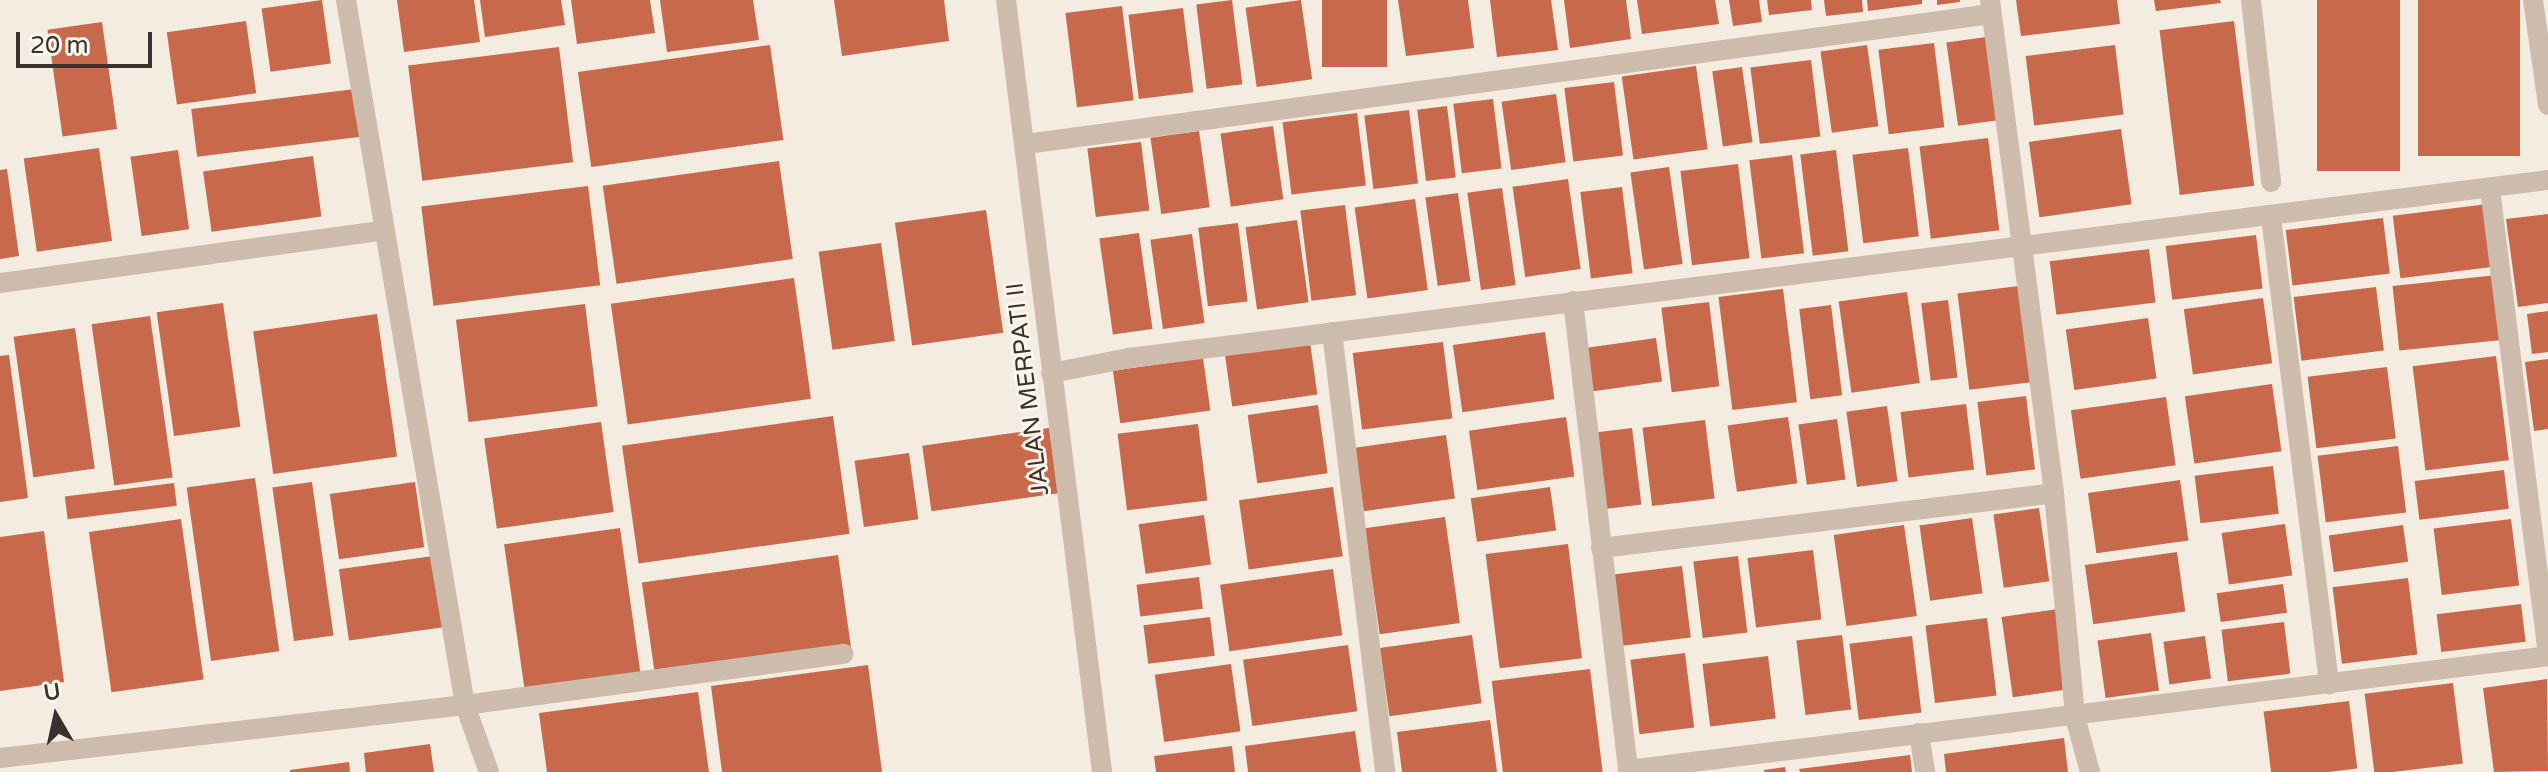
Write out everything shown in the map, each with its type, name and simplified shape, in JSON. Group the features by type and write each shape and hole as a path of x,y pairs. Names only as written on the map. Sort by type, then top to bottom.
{"street":[{"path":"346,0 382,231 465,705 489,772"},
{"name":"JALAN MERPATI II","path":"1006,0 1102,772"},
{"path":"2251,0 2271,182"},
{"path":"2533,0 2548,105"},
{"path":"1026,144 1990,7 2054,493 2075,717 2090,772"},
{"path":"1051,373 1332,332 2548,180"},
{"path":"1573,301 1628,771 1919,733 2075,717 2548,656 2490,189"},
{"path":"2271,217 2329,684"},
{"path":"0,283 382,231"},
{"path":"1332,332 1385,772"},
{"path":"1601,548 2054,493"},
{"path":"0,758 465,705 844,654"},
{"path":"1919,733 1925,772"}],"building":[{"path":"322,0 331,63 271,72 262,8"},
{"path":"397,0 474,0 480,42 404,52"},
{"path":"480,0 561,0 565,25 485,37"},
{"path":"571,0 650,0 655,33 577,44"},
{"path":"660,0 753,0 759,40 667,52"},
{"path":"834,0 944,0 949,41 842,56"},
{"path":"1232,0 1242,84 1207,89 1196,4"},
{"path":"1301,0 1312,79 1257,87 1246,8"},
{"path":"1322,0 1387,0 1387,67 1322,67"},
{"path":"1398,0 1468,0 1474,48 1406,56"},
{"path":"1490,0 1551,0 1558,50 1497,57"},
{"path":"1564,0 1626,0 1631,39 1570,48"},
{"path":"1637,0 1715,0 1719,24 1642,34"},
{"path":"1729,0 1759,0 1762,22 1733,26"},
{"path":"1767,0 1811,0 1812,10 1769,15"},
{"path":"1824,0 1862,0 1863,12 1826,16"},
{"path":"1867,0 1922,0 1922,4 1868,11"},
{"path":"1937,0 1960,0 1960,2 1937,5"},
{"path":"2016,0 2117,0 2120,24 2021,36"},
{"path":"2154,0 2220,0 2221,3 2156,11"},
{"path":"2317,0 2400,0 2400,171 2317,171"},
{"path":"2418,0 2520,0 2520,156 2418,156"},
{"path":"1122,6 1134,100 1077,107 1065,13"},
{"path":"1183,8 1193,92 1139,99 1128,15"},
{"path":"246,21 256,93 177,104 167,32"},
{"path":"2234,21 2254,186 2180,195 2160,30"},
{"path":"102,22 117,129 63,137 48,30"},
{"path":"1986,37 1998,120 1958,126 1946,43"},
{"path":"1934,43 1944,127 1889,134 1878,50"},
{"path":"770,45 783,140 591,167 578,72"},
{"path":"1867,45 1878,126 1832,133 1820,52"},
{"path":"2115,45 2124,114 2034,125 2026,56"},
{"path":"559,47 573,162 422,181 408,66"},
{"path":"1811,60 1820,136 1760,144 1750,67"},
{"path":"1696,66 1708,149 1633,160 1622,76"},
{"path":"1742,67 1753,142 1723,146 1712,71"},
{"path":"1614,82 1623,155 1573,162 1564,88"},
{"path":"355,89 361,137 197,157 191,109"},
{"path":"1556,94 1566,162 1511,170 1502,102"},
{"path":"1493,99 1502,168 1462,173 1453,104"},
{"path":"1447,106 1456,177 1426,181 1417,110"},
{"path":"1409,110 1418,183 1373,189 1364,115"},
{"path":"1357,113 1366,185 1291,195 1283,122"},
{"path":"1273,126 1283,199 1231,207 1221,133"},
{"path":"2121,129 2132,204 2039,217 2029,142"},
{"path":"1199,131 1210,207 1161,214 1150,138"},
{"path":"1988,138 1999,230 1931,239 1920,146"},
{"path":"1141,142 1149,210 1096,217 1087,149"},
{"path":"99,148 112,241 37,252 24,159"},
{"path":"1908,148 1919,236 1863,243 1852,155"},
{"path":"178,150 189,229 142,236 130,157"},
{"path":"1836,150 1848,251 1813,256 1800,154"},
{"path":"1792,155 1804,253 1761,259 1749,160"},
{"path":"313,156 321,216 212,232 203,171"},
{"path":"779,161 793,259 617,284 603,186"},
{"path":"1738,164 1750,258 1692,265 1680,171"},
{"path":"1669,167 1683,264 1644,269 1630,172"},
{"path":"7,169 19,256 0,259 0,170"},
{"path":"1568,179 1581,269 1525,277 1513,187"},
{"path":"588,186 600,285 433,306 421,206"},
{"path":"1622,187 1633,273 1591,278 1580,192"},
{"path":"1502,188 1516,285 1481,290 1467,193"},
{"path":"1458,193 1470,281 1438,286 1425,198"},
{"path":"1415,199 1428,290 1367,299 1355,207"},
{"path":"2488,204 2496,267 2400,278 2393,216"},
{"path":"1345,205 1356,295 1311,301 1300,210"},
{"path":"986,210 1003,333 912,346 895,223"},
{"path":"2548,214 2548,303 2518,307 2506,219"},
{"path":"2383,218 2390,274 2293,286 2286,230"},
{"path":"1297,220 1309,302 1257,309 1246,227"},
{"path":"1238,223 1248,301 1208,306 1198,228"},
{"path":"1139,233 1152,329 1113,335 1099,239"},
{"path":"1192,234 1205,323 1163,329 1150,240"},
{"path":"2256,235 2263,289 2172,300 2166,246"},
{"path":"881,243 895,341 832,350 819,252"},
{"path":"2149,249 2156,303 2056,315 2050,261"},
{"path":"2497,275 2504,340 2399,351 2393,286"},
{"path":"794,278 811,399 628,425 611,304"},
{"path":"2019,286 2031,382 1969,390 1957,294"},
{"path":"2376,287 2384,351 2301,361 2294,297"},
{"path":"1783,289 1797,402 1732,410 1718,297"},
{"path":"1907,292 1920,383 1851,393 1839,302"},
{"path":"2263,298 2272,363 2193,374 2184,309"},
{"path":"1948,300 1958,377 1931,381 1921,303"},
{"path":"1709,302 1719,386 1672,392 1661,308"},
{"path":"223,303 240,427 174,436 157,312"},
{"path":"585,304 598,406 469,422 456,320"},
{"path":"1831,305 1842,395 1810,399 1799,309"},
{"path":"2548,311 2548,352 2532,354 2527,314"},
{"path":"377,314 397,457 273,474 253,331"},
{"path":"150,316 173,477 114,486 92,324"},
{"path":"2148,318 2156,378 2074,390 2066,330"},
{"path":"75,328 95,469 33,477 14,337"},
{"path":"1545,332 1554,399 1462,412 1453,345"},
{"path":"1656,338 1662,382 1590,392 1584,348"},
{"path":"1310,342 1317,394 1232,406 1225,354"},
{"path":"1443,342 1452,418 1362,430 1353,353"},
{"path":"9,355 28,498 0,502 0,356"},
{"path":"2496,356 2509,460 2425,470 2413,366"},
{"path":"1203,358 1210,410 1120,423 1113,371"},
{"path":"2548,359 2548,429 2534,431 2525,362"},
{"path":"2387,367 2396,438 2316,448 2308,377"},
{"path":"2272,384 2281,451 2194,464 2185,396"},
{"path":"2026,396 2035,469 1986,475 1977,402"},
{"path":"2166,397 2176,465 2081,479 2071,410"},
{"path":"1966,404 1974,470 1909,478 1900,412"},
{"path":"1318,405 1328,473 1257,483 1248,415"},
{"path":"1887,406 1898,481 1857,487 1846,412"},
{"path":"833,416 850,534 639,563 622,446"},
{"path":"1566,417 1574,476 1477,490 1469,431"},
{"path":"1788,417 1797,483 1737,492 1728,425"},
{"path":"1837,419 1845,479 1807,485 1798,424"},
{"path":"1705,420 1715,498 1652,506 1642,428"},
{"path":"601,422 614,512 497,529 484,438"},
{"path":"1198,424 1207,500 1127,510 1118,434"},
{"path":"1049,428 1058,493 931,511 922,446"},
{"path":"1632,428 1641,504 1605,509 1595,433"},
{"path":"1446,435 1455,498 1364,511 1355,448"},
{"path":"2398,446 2406,513 2326,522 2318,456"},
{"path":"909,453 918,519 864,527 855,461"},
{"path":"2273,466 2279,514 2200,523 2195,476"},
{"path":"2504,470 2509,509 2419,520 2415,481"},
{"path":"255,478 279,651 211,661 187,488"},
{"path":"2180,480 2188,540 2096,553 2088,493"},
{"path":"312,482 334,635 294,641 272,488"},
{"path":"415,482 424,547 339,559 330,494"},
{"path":"174,483 177,506 68,519 65,496"},
{"path":"1333,487 1343,556 1249,570 1239,500"},
{"path":"1550,487 1556,531 1477,542 1471,498"},
{"path":"2039,508 2049,581 2004,588 1993,514"},
{"path":"1204,515 1211,565 1146,574 1139,524"},
{"path":"1445,517 1460,623 1380,634 1365,528"},
{"path":"1972,518 1983,593 1930,601 1920,525"},
{"path":"181,519 204,679 111,692 89,532"},
{"path":"2511,519 2519,586 2442,595 2434,529"},
{"path":"2285,524 2292,575 2229,584 2222,533"},
{"path":"1904,525 1917,616 1846,626 1834,535"},
{"path":"2403,525 2408,562 2334,572 2329,535"},
{"path":"620,528 641,675 525,691 504,544"},
{"path":"44,531 64,682 0,691 0,537"},
{"path":"1568,544 1582,658 1500,668 1486,554"},
{"path":"1813,550 1822,619 1756,628 1747,558"},
{"path":"2177,552 2185,611 2093,624 2085,565"},
{"path":"838,555 851,651 655,679 642,583"},
{"path":"433,556 443,627 349,641 339,569"},
{"path":"1738,556 1747,632 1703,638 1693,561"},
{"path":"1682,566 1691,637 1620,646 1612,575"},
{"path":"1333,569 1342,635 1229,651 1220,585"},
{"path":"1199,577 1203,609 1140,616 1136,585"},
{"path":"2408,578 2417,654 2342,664 2333,587"},
{"path":"2283,584 2287,613 2221,622 2217,593"},
{"path":"2521,604 2526,642 2441,652 2437,614"},
{"path":"2058,609 2069,689 2013,697 2002,617"},
{"path":"1210,617 1215,656 1148,664 1143,625"},
{"path":"1987,618 1997,695 1935,703 1925,626"},
{"path":"2284,622 2290,674 2228,681 2221,630"},
{"path":"2151,633 2159,690 2106,698 2098,641"},
{"path":"1472,635 1482,703 1390,716 1380,648"},
{"path":"1842,635 1851,709 1805,715 1796,641"},
{"path":"1912,636 1921,712 1859,720 1849,644"},
{"path":"2205,636 2211,679 2169,684 2163,642"},
{"path":"1348,645 1357,711 1252,726 1243,660"},
{"path":"1685,653 1694,727 1640,734 1630,660"},
{"path":"1768,656 1776,719 1710,727 1702,664"},
{"path":"1231,664 1240,731 1164,742 1155,675"},
{"path":"868,665 882,772 722,772 711,686"},
{"path":"1590,669 1603,772 1503,772 1492,681"},
{"path":"2547,679 2548,771 2494,772 2483,688"},
{"path":"2453,683 2463,763 2374,772 2365,694"},
{"path":"698,692 709,772 547,772 539,713"},
{"path":"2349,701 2357,768 2271,772 2264,711"},
{"path":"1490,720 1497,772 1402,772 1397,732"},
{"path":"1355,731 1361,772 1248,772 1245,746"},
{"path":"2064,738 2068,772 1946,772 1944,754"},
{"path":"430,744 434,772 366,772 364,753"},
{"path":"1232,746 1235,772 1156,772 1154,756"},
{"path":"1910,755 1912,772 1800,772 1799,769"},
{"path":"349,762 350,772 290,772 290,770"},
{"path":"1785,767 1786,772 1764,772 1764,770"}]}
